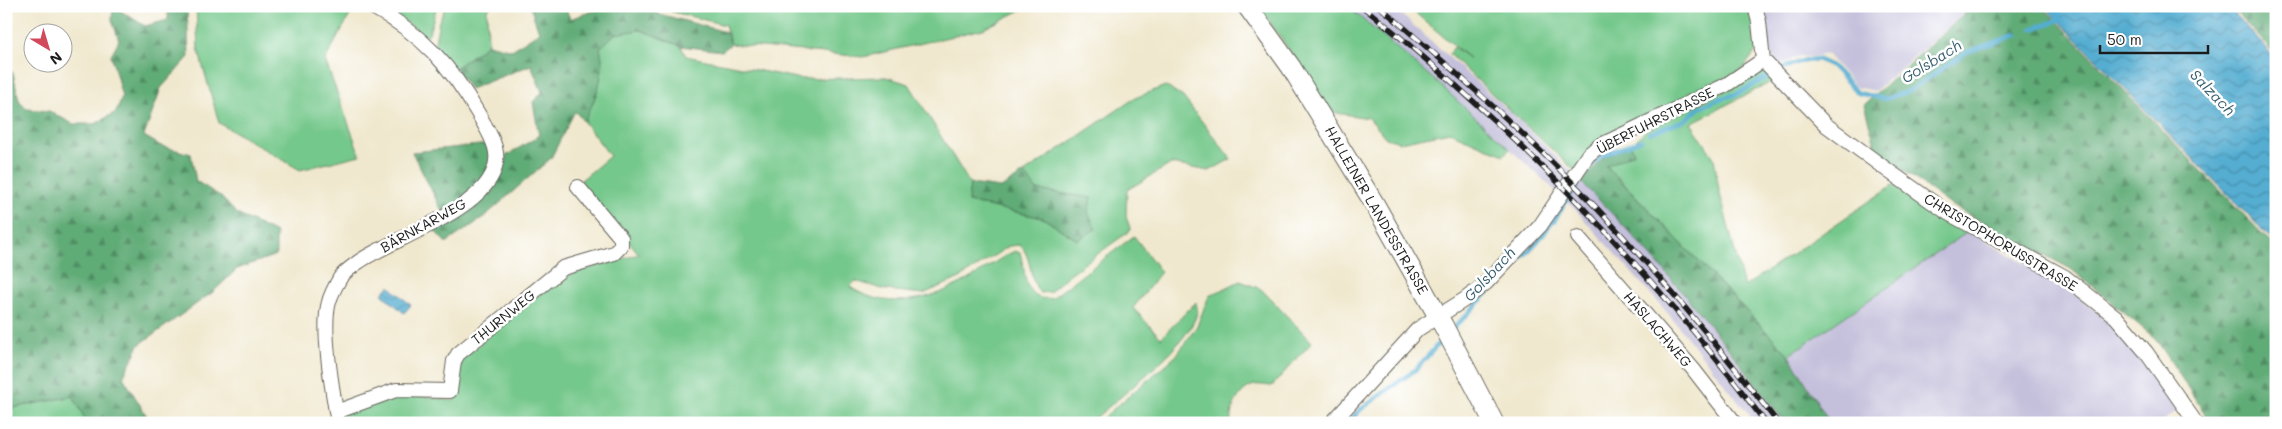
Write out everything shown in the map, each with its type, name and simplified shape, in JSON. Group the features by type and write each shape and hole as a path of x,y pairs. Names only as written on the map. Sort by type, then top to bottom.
{"main road":[{"name":"HALLEINER LANDESSTRASSE","path":"1247,6 1291,67 1332,133 1441,320 1494,423"}],"street":[{"name":"BÄRNKARWEG","path":"337,417 327,332 329,303 341,275 367,256 467,203 485,187 496,167 496,152 460,83 438,56 393,18 371,6"},
{"path":"1755,6 1759,22 1763,60"},
{"name":"ÜBERFUHRSTRASSE","path":"1332,423 1418,329 1441,320 1486,282 1540,226 1588,155 1599,146 1726,85 1763,60"},
{"name":"CHRISTOPHORUSSTRASSE","path":"1763,60 1826,125 1890,172 1948,213 2065,277 2116,317 2131,332 2196,423"},
{"name":"THURNWEG","path":"337,417 396,390 450,391 454,361 458,354 563,268 614,253 621,246 621,238 578,187"},
{"name":"HASLACHWEG","path":"1578,237 1693,369 1735,423"}],"shaded area":[{"path":"1347,6 1392,6 1521,122 1615,215 1685,294 1785,423 1756,423 1666,311 1572,206 1438,83"},
{"path":"1759,6 1972,6 1875,91 1856,87 1827,54 1811,57 1799,56 1777,66 1771,54"},
{"path":"1969,231 2073,292 2127,338 2177,410 2161,423 1830,423 1789,355"}],"green space":[{"path":"113,6 145,26 168,20 168,6 187,6 189,57 161,88 144,136 161,146 191,154 196,181 220,196 237,214 276,233 276,255 237,269 213,292 139,345 123,377 151,423 98,423 85,419 73,396 13,408 6,414 6,68 13,73 19,100 27,109 49,111 73,124 95,124 116,112 122,97 111,55 119,40 112,20"},
{"path":"196,6 355,6 325,60 360,155 300,170 219,123 198,49"},
{"path":"414,6 437,6 426,37 396,15"},
{"path":"446,6 491,6 487,10 488,44 455,68 434,47 439,21"},
{"path":"530,6 565,6 570,19 611,7 642,8 726,32 731,44 722,51 681,46 641,30 615,34 600,48 602,58 601,77 596,95 584,122 575,111 551,158 483,218 446,243 434,230 464,212 496,183 504,157 539,136 533,102 542,92 531,65 470,89 455,68 488,44 512,50 539,32"},
{"path":"661,6 1029,6 983,29 863,57 731,44 725,25 673,12"},
{"path":"1259,6 1347,6 1438,83 1510,149 1504,155 1450,132 1400,142 1386,138 1369,118 1336,113 1327,106"},
{"path":"1407,6 1534,6 1538,8 1542,6 1748,6 1754,28 1756,51 1742,70 1651,119 1573,169 1449,54 1454,47 1470,59"},
{"path":"1973,6 2042,6 2276,248 2276,423 2211,423 2156,339 2071,269 1952,206 1877,151 1864,105"},
{"path":"2230,6 2276,6 2276,55"},
{"path":"641,30 681,46 686,56 801,79 886,77 909,84 970,184 968,202 1043,218 1077,240 1092,198 1037,190 1024,173 1135,98 1165,86 1183,97 1231,159 1209,171 1171,164 1127,190 1126,217 1131,230 1067,276 1050,292 1040,293 1036,287 1027,256 1020,245 1009,246 960,278 923,294 886,290 855,281 850,287 866,295 883,300 918,299 951,288 1015,251 1020,253 1027,284 1031,291 1035,296 1052,298 1134,236 1161,272 1133,308 1161,338 1196,302 1197,313 1191,326 1167,356 1090,423 342,423 341,415 392,396 423,396 454,401 461,360 554,279 639,254 580,181 610,156 584,122 596,95 601,77 602,58 600,48 615,33"},
{"path":"1763,71 1775,80 1691,123 1714,158 1719,190 1744,287 1893,185 1969,231 1789,355 1606,165 1634,153 1631,145 1645,131"},
{"path":"489,144 490,167 486,177 471,193 443,213 412,152"},
{"path":"1631,145 1634,153 1606,166 1789,355 1830,423 1785,423 1737,360 1662,268 1581,182 1603,158"},
{"path":"1024,173 1037,190 1092,198 1088,212 1096,229 1077,240 1043,218 968,202 970,184 1001,188"},
{"path":"1240,281 1261,289 1312,342 1272,386 1255,385 1245,390 1234,406 1231,423 1097,423 1176,356 1197,326 1209,296"},
{"path":"74,396 85,419 98,423 6,423 6,414 13,408"}],"water":[{"name":"Salzach","path":"2044,6 2227,6 2276,59 2276,244"},
{"path":"389,286 411,305 404,313 382,294"}],"waterway":[{"name":"Golsbach","path":"2032,29 2062,19"},
{"name":"Golsbach","path":"1783,68 1799,62 1817,59 1832,66 1858,93 1885,99 1909,91 1967,52 2016,35"},
{"name":"Golsbach","path":"1650,133 1685,120 1699,108 1719,99 1737,94 1767,77"},
{"name":"Golsbach","path":"1451,331 1537,242 1555,219 1585,172 1601,156 1641,140"},
{"name":"Golsbach","path":"1348,423 1360,410 1415,370 1444,338"}],"railway":[{"path":"1362,6 1473,101 1526,150 1577,202 1675,309 1766,423"},
{"path":"1379,6 1494,107 1590,201 1673,294 1778,423"}]}
